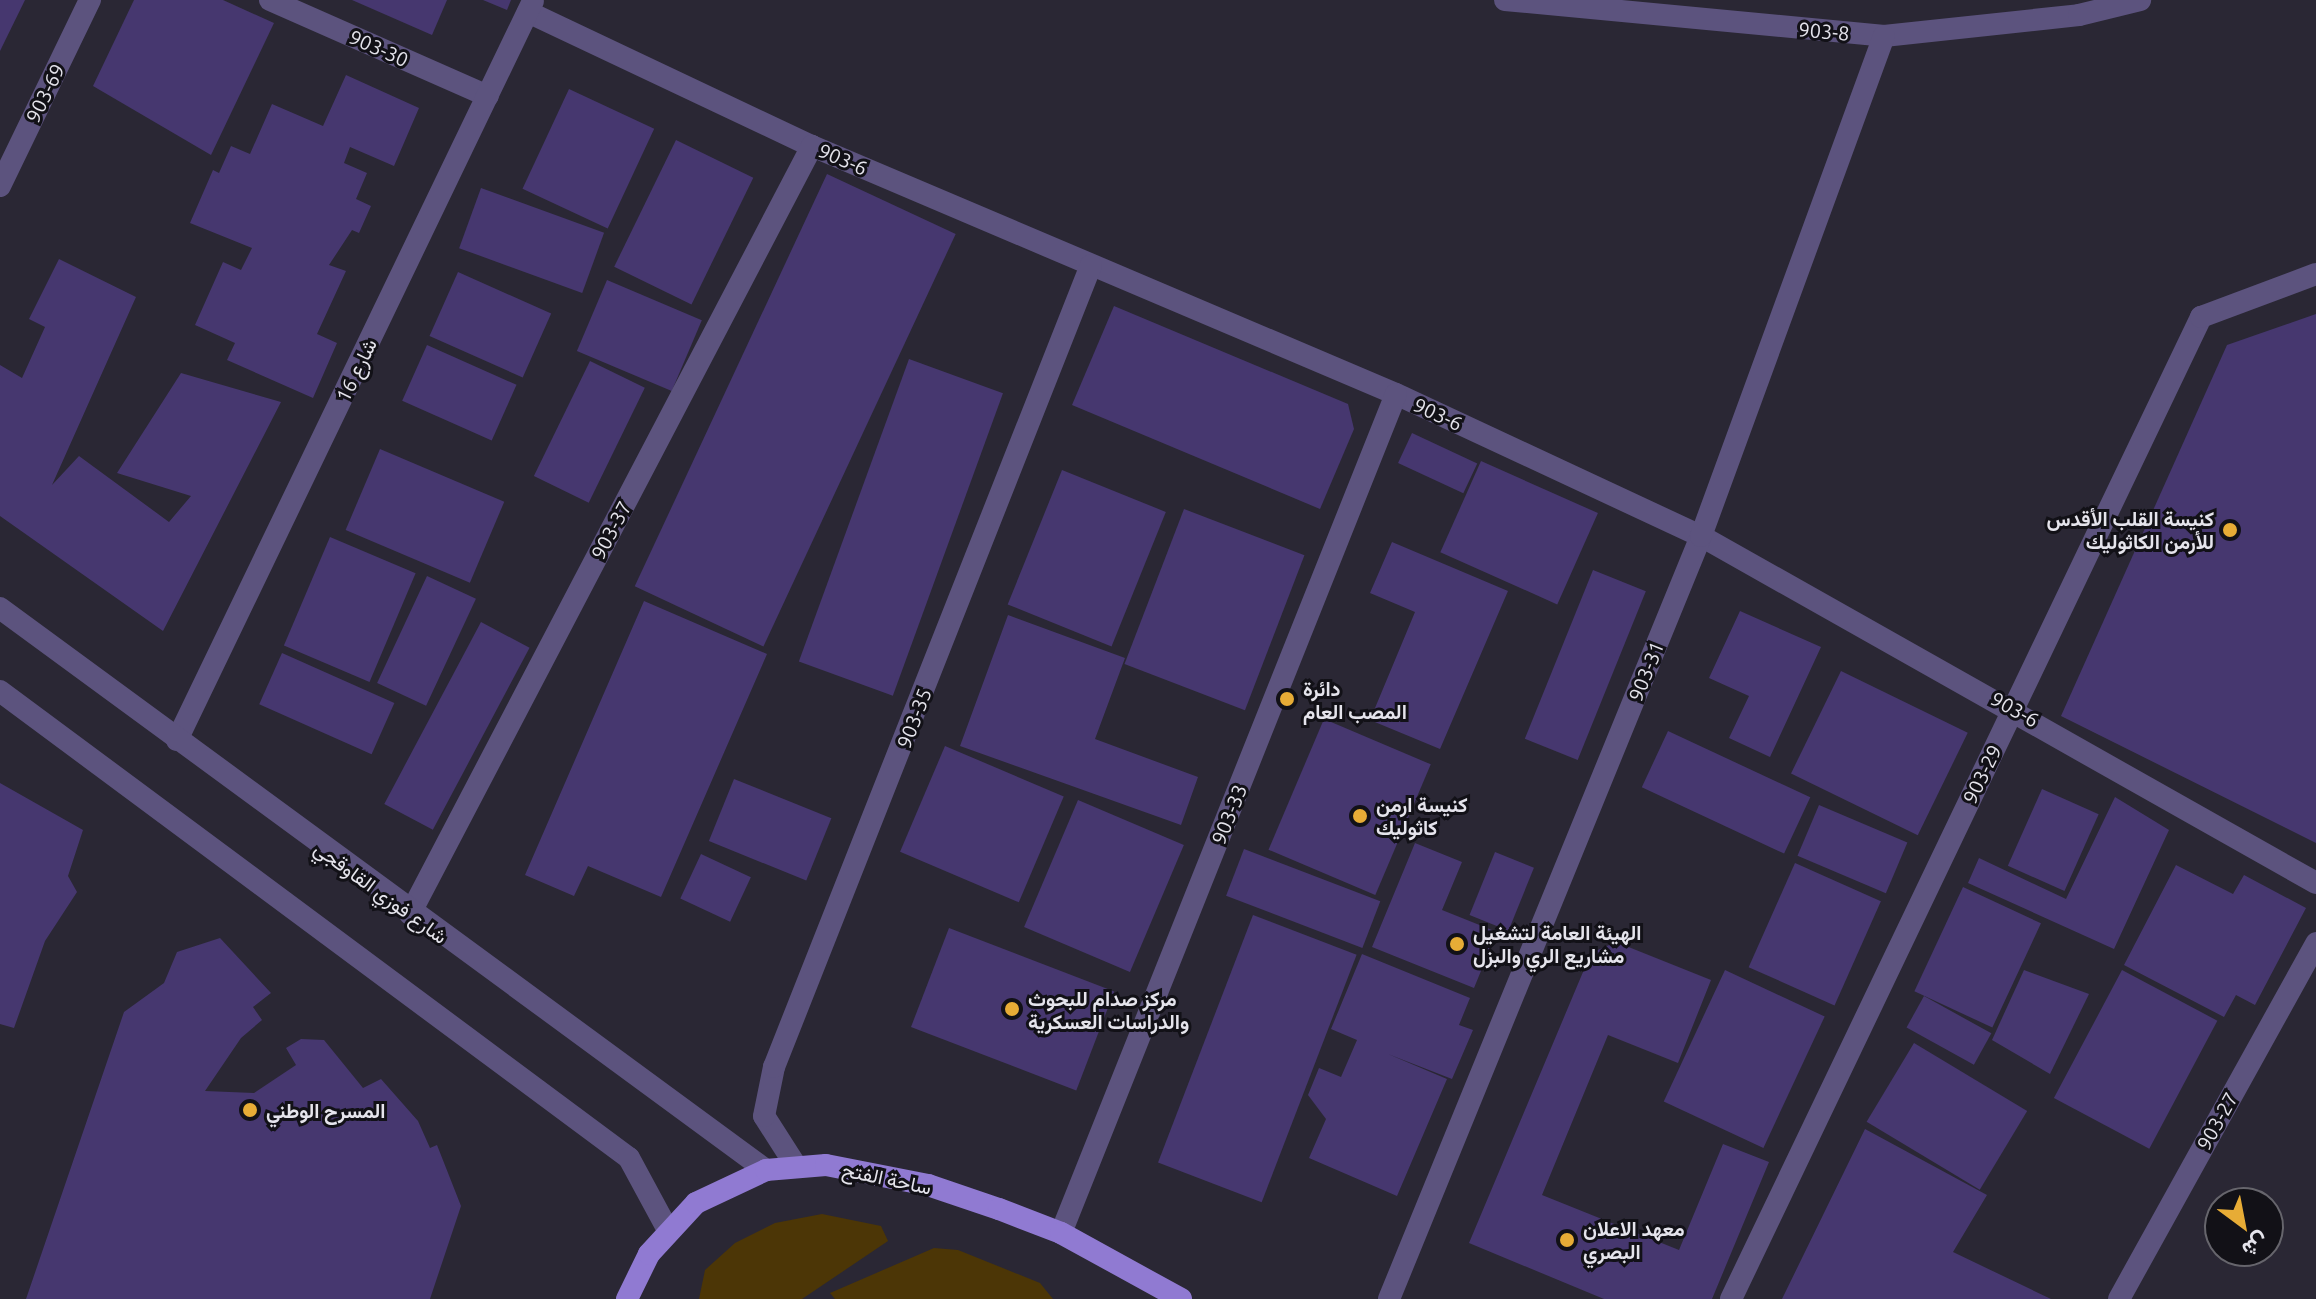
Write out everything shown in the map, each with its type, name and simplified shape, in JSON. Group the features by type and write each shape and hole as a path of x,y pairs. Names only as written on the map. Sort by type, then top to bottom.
{"main road":[{"name":"ساحة الفتح","path":"627,1299 668,1230 696,1203 766,1170 796,1166 928,1185 1061,1233 1181,1299"}],"street":[{"name":"903-69","path":"0,186 90,0"},
{"name":"903-30","path":"270,0 488,96"},
{"name":"903-8","path":"1505,0 1884,36 2079,15 2140,0"},
{"name":"شارع 16","path":"177,740 531,6"},
{"name":"903-6","path":"531,6 812,146 1396,394 1701,536 2014,708 2316,883"},
{"name":"903-31","path":"1389,1299 1701,536 1884,36"},
{"name":"903-37","path":"410,914 812,146"},
{"name":"903-35","path":"796,1166 764,1116 774,1067 1091,265"},
{"name":"903-29","path":"1731,1299 2201,317 2316,274"},
{"name":"903-33","path":"1061,1233 1396,394"},
{"name":"شارع فوزي القاوقجي","path":"0,608 410,914 766,1170"},
{"path":"0,691 605,1139 651,1188 668,1230"},
{"name":"903-27","path":"2119,1299 2316,943"}],"shaded area":[{"path":"822,1214 881,1226 888,1241 802,1299 699,1299 705,1270 735,1243 775,1223"},
{"path":"934,1248 958,1250 1040,1283 1053,1299 835,1299 830,1293"}],"building":[{"path":"0,0 25,0 0,51"},
{"path":"134,0 223,0 274,23 211,155 93,86"},
{"path":"352,0 447,0 432,35"},
{"path":"483,0 511,0 507,10"},
{"path":"346,75 419,108 394,166 350,147 344,163 367,173 356,199 371,206 359,233 352,230 329,265 346,271 317,334 337,343 313,398 227,360 235,343 195,325 223,262 241,270 252,248 190,223 213,170 219,173 231,146 250,154 272,104 323,126"},
{"path":"569,89 654,129 608,228 523,189"},
{"path":"676,140 753,178 691,304 614,267"},
{"path":"827,174 956,234 763,646 635,586"},
{"path":"481,188 604,233 582,293 459,248"},
{"path":"59,259 136,297 52,485 79,456 169,522 191,496 117,473 181,373 281,402 163,631 0,516 0,365 22,378 45,327 29,319"},
{"path":"458,272 551,313 523,377 430,336"},
{"path":"607,280 702,320 672,391 577,351"},
{"path":"1114,306 1348,404 1354,429 1320,509 1072,405"},
{"name":"كنيسة القلب الأقدس للأرمن الكاثوليك","path":"2316,314 2316,843 2061,716 2227,345"},
{"path":"427,345 517,385 492,441 402,401"},
{"path":"909,359 1003,393 893,696 799,662"},
{"path":"590,361 645,388 589,503 534,476"},
{"path":"1412,433 1477,463 1463,493 1398,463"},
{"path":"380,449 504,502 470,583 346,530"},
{"path":"1481,461 1598,513 1557,604 1440,552"},
{"path":"1062,470 1166,512 1112,646 1008,604"},
{"path":"1184,509 1304,555 1245,710 1125,664"},
{"path":"330,537 416,573 370,682 284,646"},
{"path":"1392,542 1508,591 1440,749 1370,720 1415,612 1370,593"},
{"path":"1593,570 1646,591 1578,760 1525,739"},
{"path":"427,576 476,599 426,706 377,683"},
{"path":"644,601 767,654 661,897 588,866 574,896 525,875"},
{"path":"1740,611 1821,647 1770,757 1729,738 1749,696 1709,678"},
{"path":"1008,615 1125,658 1095,739 1198,777 1181,825 960,746"},
{"path":"481,622 530,648 433,830 384,804"},
{"path":"282,653 394,703 372,754 259,704"},
{"path":"1841,671 1968,733 1918,835 1791,773"},
{"path":"1324,719 1431,764 1375,895 1269,850"},
{"path":"1668,731 1810,797 1784,854 1642,787"},
{"path":"945,746 1064,796 1019,902 900,852"},
{"path":"734,779 831,818 806,880 709,841"},
{"path":"0,783 83,830 68,876 77,892 45,941 14,1028 0,1024"},
{"path":"2042,789 2099,814 2064,891 2008,866"},
{"path":"2115,797 2169,830 2114,949 1968,883 1979,858 2066,899"},
{"path":"1078,800 1184,845 1130,972 1024,927"},
{"path":"1819,805 1907,843 1886,893 1798,856"},
{"path":"1415,843 1462,862 1442,910 1497,932 1474,988 1372,947"},
{"path":"1244,849 1380,901 1362,948 1226,896"},
{"path":"1495,852 1534,868 1508,931 1470,915"},
{"path":"701,854 751,877 730,922 680,898"},
{"path":"1795,863 1881,901 1835,1005 1749,967"},
{"path":"2176,865 2233,894 2244,875 2306,908 2255,1005 2236,995 2224,1017 2124,965"},
{"path":"1963,887 2041,923 1992,1028 1914,991"},
{"path":"1253,915 1357,955 1262,1202 1158,1162"},
{"name":"مركز صدام للبحوث والدراسات العسكرية","path":"949,928 1114,991 1076,1090 911,1027"},
{"name":"المسرح الوطني","path":"220,938 271,993 253,1007 262,1020 241,1038 205,1091 254,1093 296,1065 286,1048 301,1039 324,1040 363,1088 381,1079 418,1121 430,1148 437,1145 461,1206 430,1299 26,1299 124,1012 164,983 177,952"},
{"path":"1616,942 1711,980 1678,1063 1608,1035 1542,1195 1679,1250 1723,1144 1769,1162 1712,1299 1604,1299 1469,1243 1591,953"},
{"path":"1362,954 1470,998 1459,1025 1473,1030 1452,1079 1388,1054 1447,1079 1397,1196 1309,1158 1326,1119 1308,1095 1319,1068 1341,1077 1357,1040 1331,1029"},
{"path":"1725,970 1825,1016 1763,1148 1664,1101"},
{"path":"2024,970 2089,994 2050,1074 1992,1040"},
{"path":"2122,970 2217,1021 2149,1149 2054,1098"},
{"path":"1924,996 1991,1033 1974,1065 1907,1027"},
{"path":"1914,1043 2027,1111 1980,1190 1867,1122"},
{"path":"1865,1129 1987,1195 1953,1252 2051,1299 1782,1299"}],"place":[{"name":"كنيسة القلب الأقدس للأرمن الكاثوليك","path":"2230,530"},
{"name":"دائرة المصب العام","path":"1287,699"},
{"name":"كنيسة ارمن كاثوليك","path":"1360,816"},
{"name":"الهيئة العامة لتشغيل مشاريع الري والبزل","path":"1457,944"},
{"name":"مركز صدام للبحوث والدراسات العسكرية","path":"1012,1009"},
{"name":"المسرح الوطني","path":"250,1110"},
{"name":"معهد الاعلان البصري","path":"1567,1240"}]}
